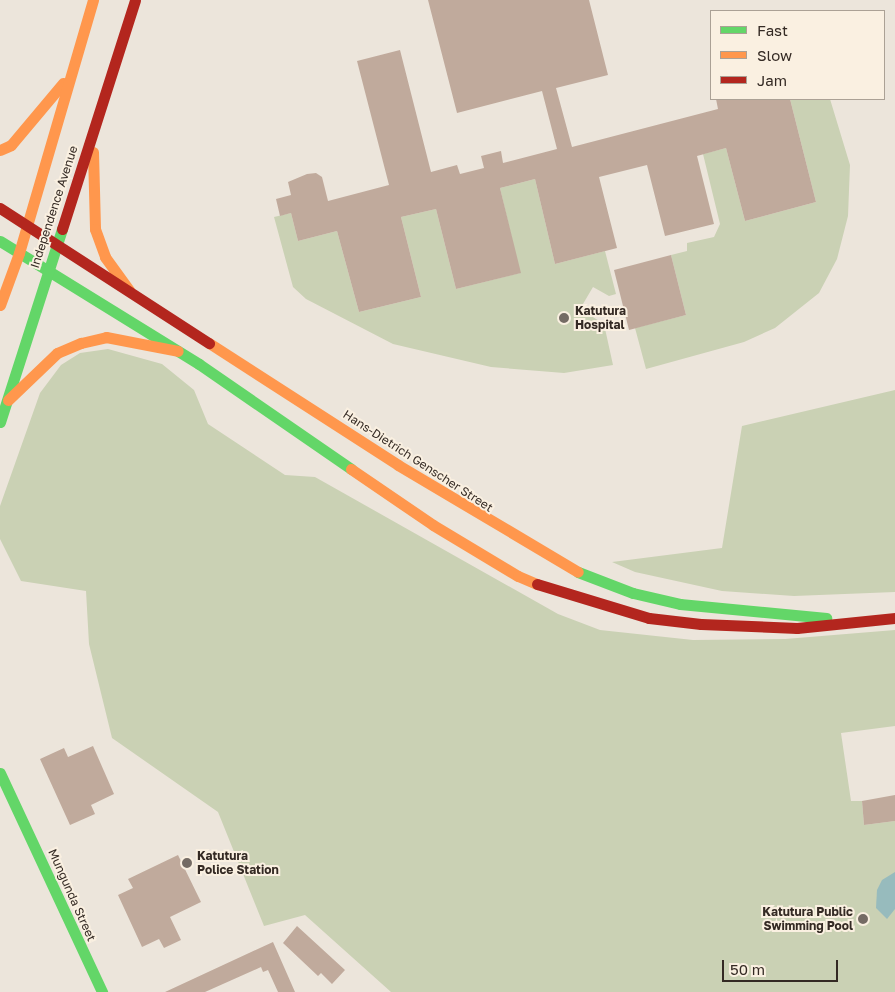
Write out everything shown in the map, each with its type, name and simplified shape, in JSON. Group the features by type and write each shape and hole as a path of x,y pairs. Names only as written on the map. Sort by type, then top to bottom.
{"street":[{"name":"Independence Avenue","path":"0,305 18,253 93,0"},
{"name":"Independence Avenue","path":"0,422 135,0"},
{"path":"0,150 11,145 70,74"},
{"path":"93,133 95,229 105,257 129,290"},
{"name":"Hans-Dietrich Genscher Street","path":"0,208 56,246 129,290 429,485 574,571 633,593 680,604 866,622"},
{"name":"Hans-Dietrich Genscher Street","path":"0,242 178,351 433,525 518,576 547,588 649,618 700,624 797,628 895,618"},
{"path":"7,401 57,353 81,343 106,337 178,351"},
{"path":"0,761 7,786"},
{"path":"0,773 7,786"},
{"name":"Mungunda Street","path":"7,786 102,992"}],"green space":[{"path":"790,100 830,100 850,165 848,216 837,259 819,293 775,328 744,342 646,369 635,328 686,315 671,255 687,251 687,243 714,237 720,224 703,154 726,148 745,221 816,202"},
{"path":"535,179 555,264 605,251 616,294 609,296 593,287 580,309 604,324 613,365 564,373 491,367 393,344 306,299 293,287 274,217 291,213 298,241 337,231 359,312 421,297 401,217 436,209 456,289 520,273 500,188"},
{"path":"108,349 162,364 194,390 208,424 285,475 315,477 558,614 600,630 693,640 785,639 895,630 895,726 841,733 851,801 862,801 864,825 895,821 895,992 391,992 305,915 264,926 218,812 112,738 89,644 86,591 21,581 0,539 0,506 40,393 61,365 80,353"},
{"path":"895,390 895,592 794,596 722,591 635,572 612,562 722,548 742,426"}],"water":[{"path":"895,872 895,909 887,919 876,908 877,890 882,880"}],"building":[{"path":"428,0 589,0 608,75 556,88 572,147 718,109 716,100 790,100 816,202 745,221 726,148 697,156 714,224 665,236 647,165 599,177 617,248 555,264 535,179 500,188 521,273 456,289 436,209 401,217 421,297 359,312 337,231 298,241 291,213 280,216 276,199 291,195 288,182 307,174 316,173 322,177 328,201 389,185 357,61 400,50 431,172 457,165 460,174 484,168 481,156 501,151 503,163 557,149 542,91 457,113"},
{"path":"671,255 686,315 629,330 614,270"},
{"path":"93,746 114,794 91,805 95,814 70,825 40,759 64,748 68,757"},
{"path":"895,795 895,821 864,825 862,801"},
{"path":"178,855 201,902 170,917 181,940 164,948 159,939 142,947 118,895 133,888 128,879"},
{"path":"297,926 345,970 332,984 321,973 318,976 283,943"},
{"path":"273,942 295,992 278,992 268,970 263,972 261,967 205,992 165,992"}],"traffic: fast":[{"path":"0,422 62,229"},
{"path":"0,241 199,364 351,469"},
{"path":"578,572 633,593 680,604 826,618"},
{"path":"0,773 102,992"}],"traffic: slow":[{"path":"0,305 19,253 93,0"},
{"path":"0,150 11,145 63,83"},
{"path":"93,152 95,229 105,257 129,290"},
{"path":"8,400 57,353 81,343 106,337 178,351"},
{"path":"209,343 398,465 578,572"},
{"path":"351,469 433,525 518,576 537,584"}],"traffic: jam":[{"path":"62,229 135,0"},
{"path":"0,208 209,343"},
{"path":"537,584 649,618 701,624 797,628 895,618"}],"place":[{"name":"Katutura Hospital","path":"564,318"},
{"name":"Katutura Police Station","path":"187,863"},
{"name":"Katutura Public Swimming Pool","path":"863,919"}]}
